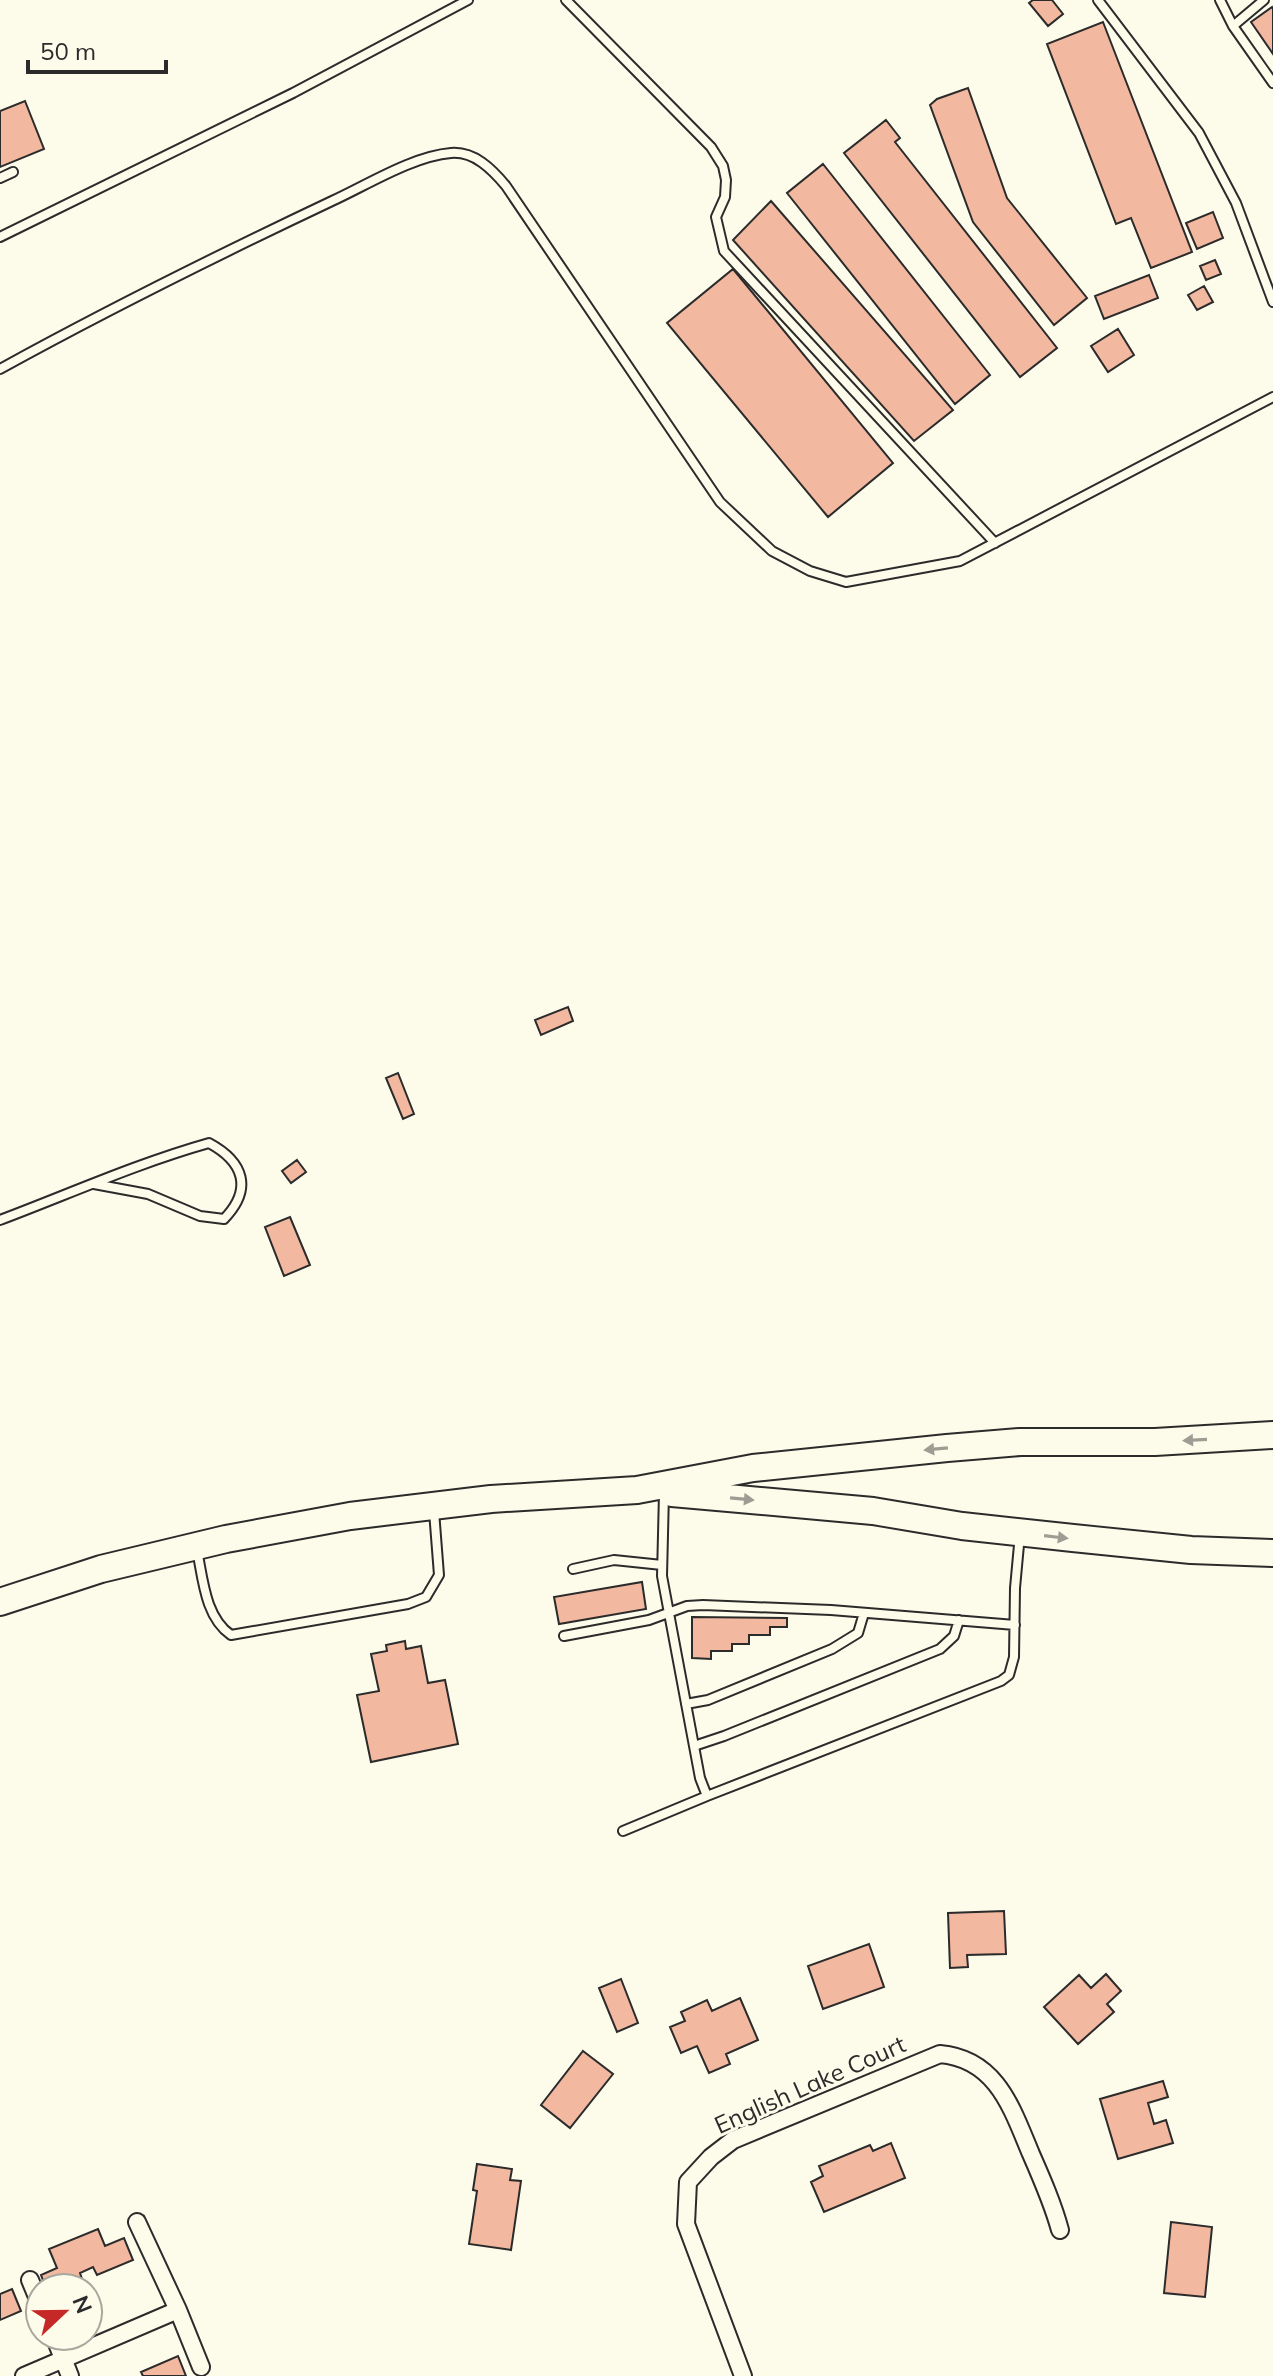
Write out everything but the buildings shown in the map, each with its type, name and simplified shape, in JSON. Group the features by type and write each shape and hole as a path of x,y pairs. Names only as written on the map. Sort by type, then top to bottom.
{"main road":[{"path":"0,1602 101,1569 197,1546 350,1516 491,1499 637,1490 753,1468 947,1448 1020,1442 1155,1442 1273,1435"},
{"path":"637,1490 873,1511 1020,1532 1191,1550 1273,1553"}],"street":[{"name":"English Lake Court","path":"743,2376 686,2224 688,2182 711,2157 733,2140 940,2054 960,2056 989,2075 1009,2101 1060,2230"},
{"path":"137,2222 201,2367"},
{"path":"24,2376 178,2310"},
{"path":"60,2352 70,2376"}],"lane":[{"path":"0,237 293,93 468,0"},
{"path":"566,0 711,147 723,166 725,197 716,217 724,251 995,543"},
{"path":"1098,0 1199,133 1236,203 1273,302"},
{"path":"1220,0 1233,26 1273,83"},
{"path":"1233,26 1264,0"},
{"path":"0,369 120,303 299,217 415,163 454,152 481,161 506,186 720,502 772,551 810,571 846,582 960,561 1273,397"},
{"path":"0,178 13,172"},
{"path":"0,1220 180,1151 209,1143 230,1154 240,1173 242,1188 237,1206 224,1219 200,1216 148,1194 94,1184"},
{"path":"664,1493 662,1576 700,1778 707,1796"},
{"path":"197,1546 203,1582 214,1616 231,1635 408,1604 426,1597 439,1575 434,1506"},
{"path":"623,1831 1001,1681 1009,1675 1014,1657 1020,1532"},
{"path":"573,1569 614,1560 662,1565"},
{"path":"564,1636 649,1620 687,1606 703,1605 1015,1625"},
{"path":"686,1704 708,1700 832,1649 858,1633 864,1613"},
{"path":"694,1746 931,1653 954,1636 959,1620"}]}
